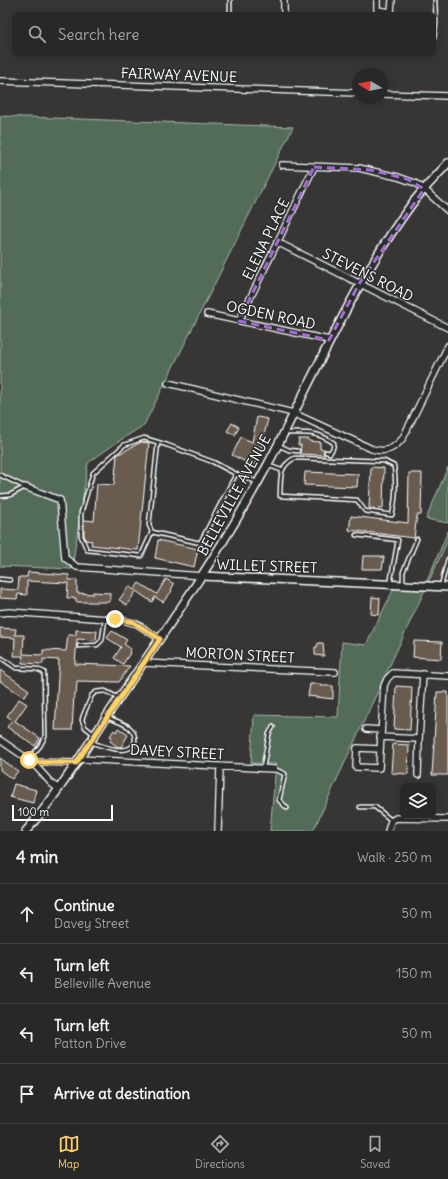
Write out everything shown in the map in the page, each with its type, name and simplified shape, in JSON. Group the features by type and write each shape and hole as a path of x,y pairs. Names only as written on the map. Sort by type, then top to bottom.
{"main road":[{"name":"BELLEVILLE AVENUE","path":"26,831 59,789 202,576 258,482 329,340 360,284 412,204 448,163"},
{"name":"WILLET STREET","path":"202,576 445,586"}],"street":[{"path":"284,0 284,12"},
{"path":"378,0 377,10 391,12 392,0"},
{"name":"FAIRWAY AVENUE","path":"0,81 352,93"},
{"path":"388,94 448,96"},
{"path":"282,165 371,170 407,179 424,189 448,211"},
{"name":"ELENA PLACE","path":"239,321 314,167"},
{"name":"STEVENS ROAD","path":"277,242 448,328"},
{"name":"OGDEN ROAD","path":"207,314 329,340"},
{"path":"168,383 293,413 372,449 386,451 398,445 403,438 448,346"},
{"name":"WILLET STREET","path":"25,487 60,500 65,558 77,567 202,576"},
{"path":"0,613 9,612 122,620 133,622 160,639"},
{"name":"MORTON STREET","path":"144,663 336,672"},
{"path":"380,749 357,748 356,767 378,768 380,749 384,686 387,679 393,673 448,676"},
{"path":"418,775 423,674"},
{"path":"366,729 381,730"},
{"path":"380,737 419,739"},
{"path":"0,740 31,761 52,784 59,789"},
{"name":"DAVEY STREET","path":"31,761 78,761 274,769"},
{"path":"218,831 220,766"},
{"path":"388,831 391,821 396,818 448,819"}],"lane":[{"path":"230,0 230,12"},
{"path":"435,0 436,12"},
{"path":"284,432 318,434 334,443 330,453 326,452"},
{"path":"158,442 149,525 152,532 141,556 87,550 81,536 81,513 93,473 124,445 144,438 158,442 213,462 236,474 258,482"},
{"path":"277,445 289,450 298,451"},
{"path":"295,458 384,461 394,466 396,477 394,508 392,514 365,511 357,500 280,496 281,470 288,461 295,458"},
{"path":"267,465 281,470"},
{"path":"152,532 200,544 236,474"},
{"path":"0,475 25,487"},
{"path":"0,496 10,495 25,487"},
{"path":"356,535 398,540 390,584"},
{"path":"403,585 403,572 417,539"},
{"path":"445,586 448,559"},
{"path":"0,579 10,580"},
{"path":"79,646 97,645 102,640 106,618"},
{"path":"0,657 16,668 36,669 44,672 45,737 31,761"},
{"path":"95,735 85,727 82,720 92,695 96,692 105,691 120,698"},
{"path":"90,742 122,750 129,748 134,742 135,736 131,729 124,724 117,723 107,717"},
{"path":"263,768 269,734 273,727"},
{"path":"274,769 285,774 279,800 288,808"},
{"path":"360,807 375,807 391,821"}],"highlighted area":[{"path":"314,167 371,170 407,179 424,189 359,284 329,340 239,321"}],"shaded area":[{"path":"448,540 448,580 430,579"}],"green space":[{"path":"0,116 293,127 144,425 88,463 72,569 0,566"},
{"path":"448,467 448,523 426,519"},
{"path":"448,531 448,540 313,831 270,831 276,764 251,763 254,715 338,717 342,642 366,645 396,584 427,581"}],"building":[{"path":"257,417 268,419 261,447 263,448 254,466 232,455 241,437 252,442"},
{"path":"232,423 239,427 235,435 227,431"},
{"path":"299,439 309,439 309,441 320,442 320,449 325,449 323,452 325,455 300,454 301,445 298,445"},
{"path":"141,442 149,443 138,550 91,545 92,541 86,540 84,535 84,520 94,521 97,484 114,485 117,455"},
{"path":"371,467 384,468 383,509 369,508"},
{"path":"305,472 358,474 357,487 304,485"},
{"path":"409,473 422,473 421,515 417,515 414,538 349,530 351,516 408,523"},
{"path":"158,540 198,549 194,567 155,558"},
{"path":"363,556 384,557 382,569 362,569"},
{"path":"28,572 69,575 69,580 77,580 77,593 110,593 110,602 76,602 76,598 67,598 68,583 27,581 27,595 18,594 17,599 0,598 0,589 18,590 19,577 27,577"},
{"path":"166,579 174,584 171,590 172,591 163,602 155,597 152,602 136,591 127,605 119,600 129,586 134,590 139,583 157,594"},
{"path":"372,597 380,598 379,615 371,614"},
{"path":"0,628 16,629 15,635 24,635 23,654 43,655 43,650 66,651 68,635 76,635 76,630 97,631 96,640 77,639 75,664 130,666 119,682 77,681 76,694 74,694 72,730 55,730 59,660 43,659 43,664 22,663 23,656 14,656 15,638 0,637"},
{"path":"112,631 127,640 124,644 131,649 123,664 114,658 121,647 107,638"},
{"path":"414,641 442,642 441,659 413,657"},
{"path":"318,643 323,643 324,656 315,655 315,647 317,647"},
{"path":"0,670 29,690 24,697 0,681"},
{"path":"310,684 333,686 333,699 308,696"},
{"path":"396,686 412,687 410,730 394,729"},
{"path":"437,692 448,692 448,775 432,775"},
{"path":"19,699 27,704 15,721 40,738 35,746 7,727 12,720 7,716"},
{"path":"118,728 128,735 121,747 118,747 110,741 112,737 110,736 114,730 116,732"},
{"path":"393,744 409,745 408,774 391,773"},
{"path":"0,758 18,771 12,779 0,770"},
{"path":"14,784 36,790 33,803 10,797"}],"route":[{"path":"29,760 32,762 76,763 160,639 133,622 115,619"}]}
